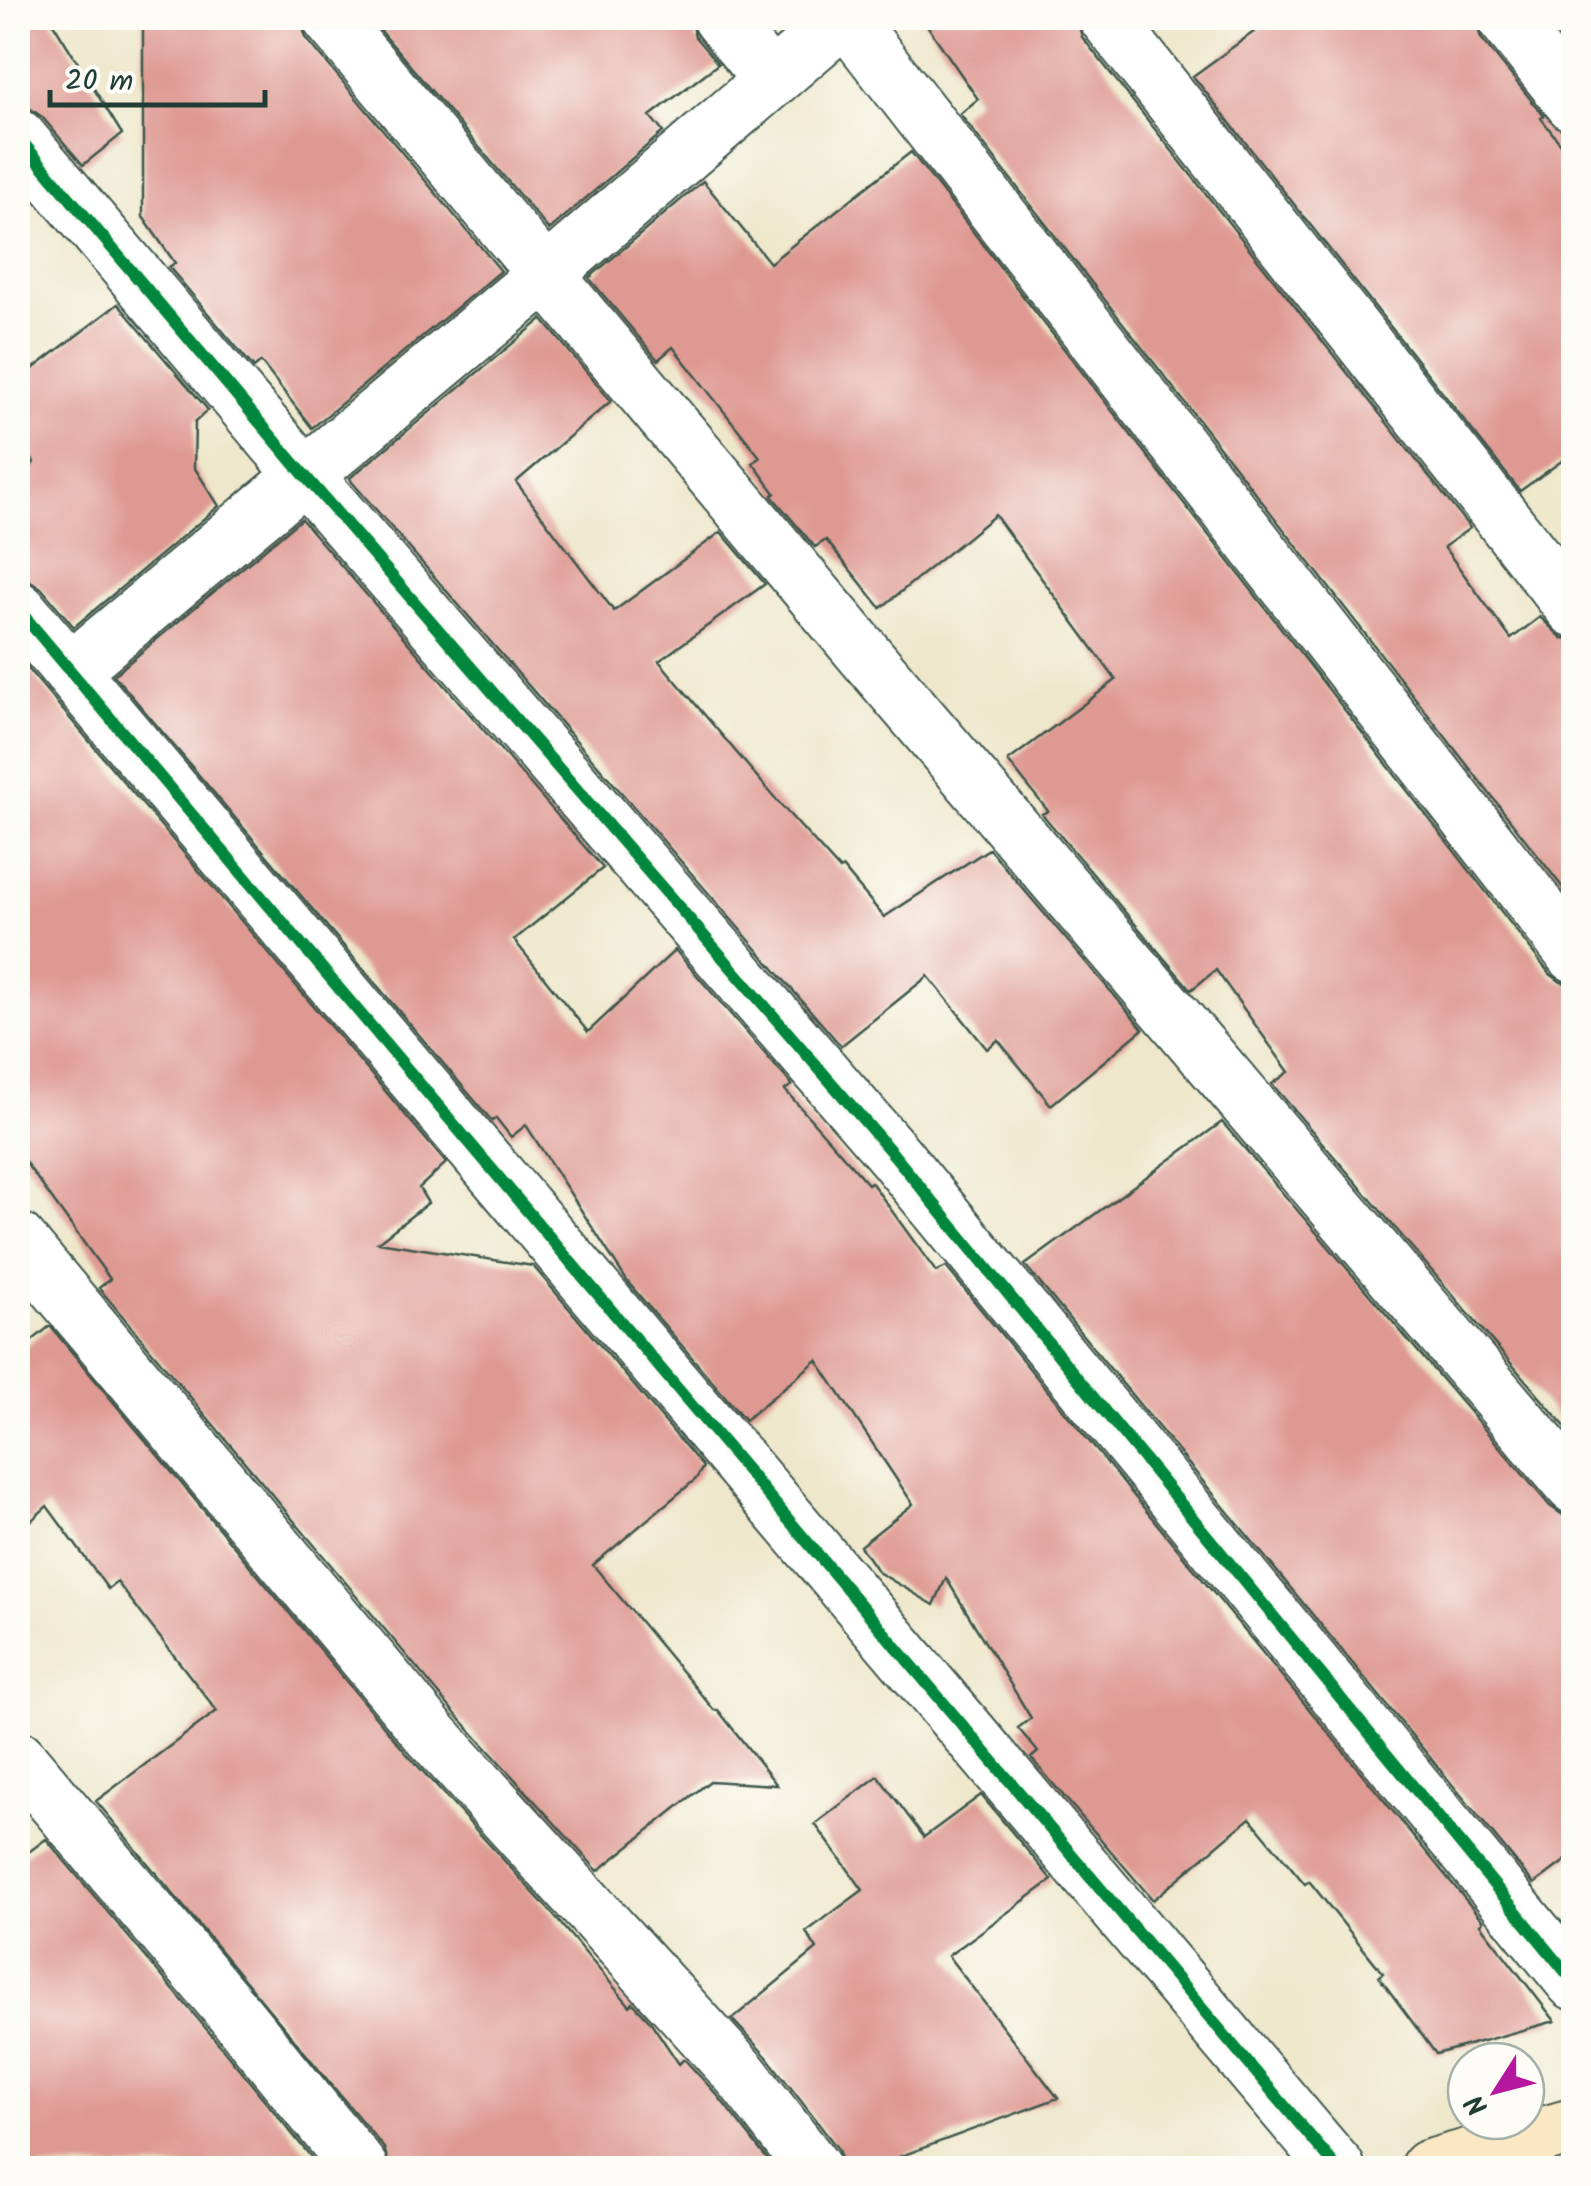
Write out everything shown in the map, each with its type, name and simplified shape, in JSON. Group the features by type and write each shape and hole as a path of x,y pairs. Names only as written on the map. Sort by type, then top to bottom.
{"main road":[{"path":"1428,2168 1574,2126"}],"street":[{"path":"330,18 1574,1486"},
{"path":"720,18 771,80"},
{"path":"70,672 845,18 1574,954"},
{"path":"1107,18 1574,609"},
{"path":"1505,18 1574,104"},
{"path":"18,137 305,476 894,1155 1574,1982"},
{"path":"18,608 1337,2168"},
{"path":"18,1240 429,1732 742,2076 813,2168"},
{"path":"18,1758 360,2168"}],"building":[{"path":"18,18 50,18 122,134 83,165 42,117 29,108 18,107"},
{"path":"143,18 300,18 306,38 501,271 312,428 261,362 254,368 169,267 175,263 143,217"},
{"path":"370,18 690,18 695,37 718,64 650,116 663,132 549,230"},
{"path":"922,18 1077,18 1082,37 1470,528 1444,547 1511,639 1540,617 1562,638 1574,639 1574,902 960,114 978,99"},
{"path":"1273,18 1475,18 1481,38 1544,116 1541,118 1574,162 1574,452 1520,491 1193,76"},
{"path":"911,152 1549,973 1561,982 1574,984 1574,1437 1272,1084 1289,1072 1216,970 1191,990 1042,814 1048,811 1008,761 1116,680 995,515 881,608 826,540 815,547 772,496 775,493 753,463 760,457 673,347 658,360 589,278 703,181 770,263"},
{"path":"18,185 33,203 18,216"},
{"path":"118,304 208,410 195,422 194,467 219,506 74,627 41,588 29,580 18,579 18,489 34,462 18,440 18,389 34,368"},
{"path":"542,319 611,401 516,482 614,611 721,532 765,584 659,661 781,805 884,917 989,849 1143,1029 1051,1105 998,1040 987,1049 928,976 841,1046 352,482 350,478"},
{"path":"301,519 603,868 514,940 588,1032 675,950 792,1085 785,1090 868,1184 871,1182 936,1272 946,1267 1483,1921 1480,1924 1555,2021 1483,2041 1446,2041 1446,2051 1436,2054 1379,1977 1383,1973 1309,1881 1305,1884 1250,1818 1153,1900 1031,1758 1038,1752 1018,1728 1031,1718 946,1578 934,1605 878,1572 860,1546 913,1504 817,1360 745,1420 627,1281 526,1125 511,1137 496,1118 492,1121 114,675"},
{"path":"18,657 446,1163 419,1188 428,1203 378,1242 533,1266 703,1467 696,1479 593,1565 777,1785 710,1781 598,1871 453,1711 99,1288 110,1279 18,1152"},
{"path":"1222,1122 1550,1506 1563,1515 1574,1516 1574,1854 1534,1884 1025,1265"},
{"path":"50,1326 406,1753 630,2006 633,2003 650,2021 679,2064 684,2059 718,2096 774,2168 390,2168 384,2148 96,1801 217,1711 117,1582 108,1589 47,1506 18,1533 18,1352"},
{"path":"878,1776 924,1837 981,1795 1052,1880 948,1956 1058,2098 869,2168 844,2168 838,2149 767,2057 732,2019 817,1949 806,1932 863,1890 815,1824"},
{"path":"46,1839 320,2168 18,2168 18,1860"}],"cycle path":[{"path":"18,137 305,476 894,1155 1574,1982"},
{"path":"18,609 1337,2168"}]}
